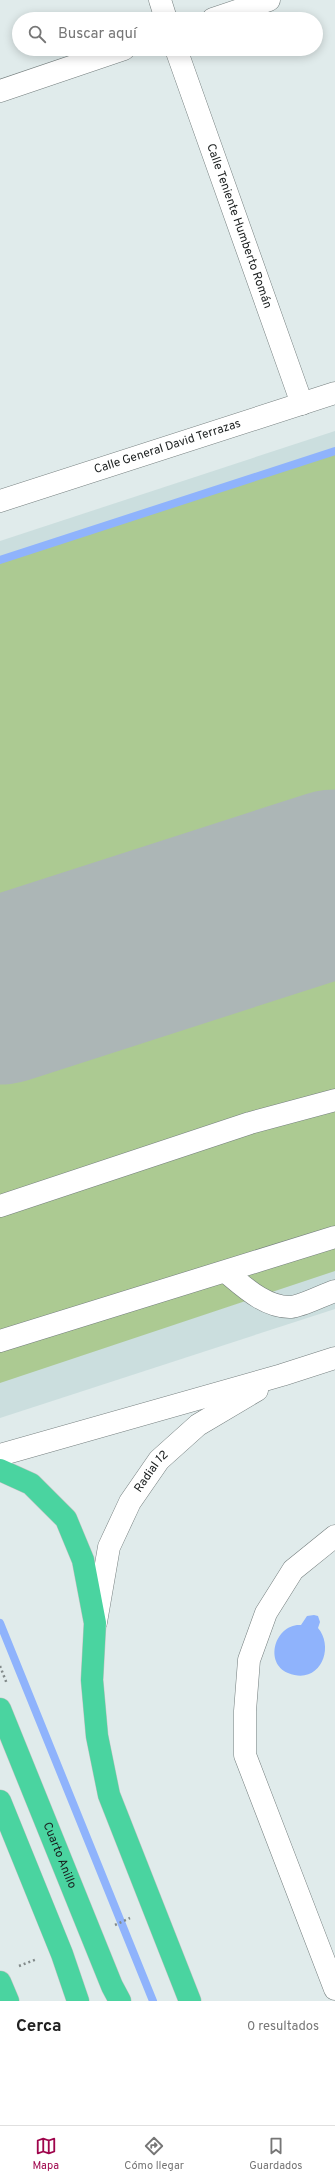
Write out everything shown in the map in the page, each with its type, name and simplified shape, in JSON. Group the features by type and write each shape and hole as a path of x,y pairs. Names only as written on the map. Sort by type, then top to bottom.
{"highway":[{"path":"0,1470 31,1484 66,1519 83,1560 95,1624 92,1680 97,1736 109,1795 190,2001"},
{"name":"Cuarto Anillo","path":"0,1709 112,1986 120,2001"},
{"path":"0,1801 62,1954 78,2001"},
{"path":"0,1982 8,2001"}],"street":[{"path":"160,0 164,12"},
{"path":"234,12 270,0"},
{"path":"0,91 103,56"},
{"name":"Calle Teniente Humberto Román","path":"178,56 302,404"},
{"name":"Calle General David Terrazas","path":"0,501 335,393"},
{"path":"0,1206 250,1124 335,1100"},
{"path":"0,1342 335,1237"},
{"path":"226,1272 248,1290 268,1302 291,1307 335,1291"},
{"name":"Radial 12","path":"0,1455 282,1375 335,1358"},
{"name":"Radial 12","path":"95,1624 109,1547 130,1502 159,1460 198,1425 282,1375"},
{"path":"335,1536 293,1570 266,1613 249,1660 245,1711 245,1755 335,1989"}],"path":[{"path":"113,1926 132,1917"}],"shaded area":[{"path":"335,431 335,1309 0,1418 0,541"}],"green space":[{"path":"335,451 335,790 0,898 0,560"},
{"path":"335,968 335,1271 0,1383 0,1074"}],"water":[{"path":"307,1616 318,1616 320,1622 318,1628 323,1636 325,1645 321,1663 316,1670 309,1674 299,1676 288,1673 280,1668 276,1661 275,1652 279,1636 292,1626 301,1625"}],"waterway":[{"path":"0,560 335,451"},
{"path":"0,1623 153,2001"}],"runway":[{"path":"0,991 335,883"}]}
